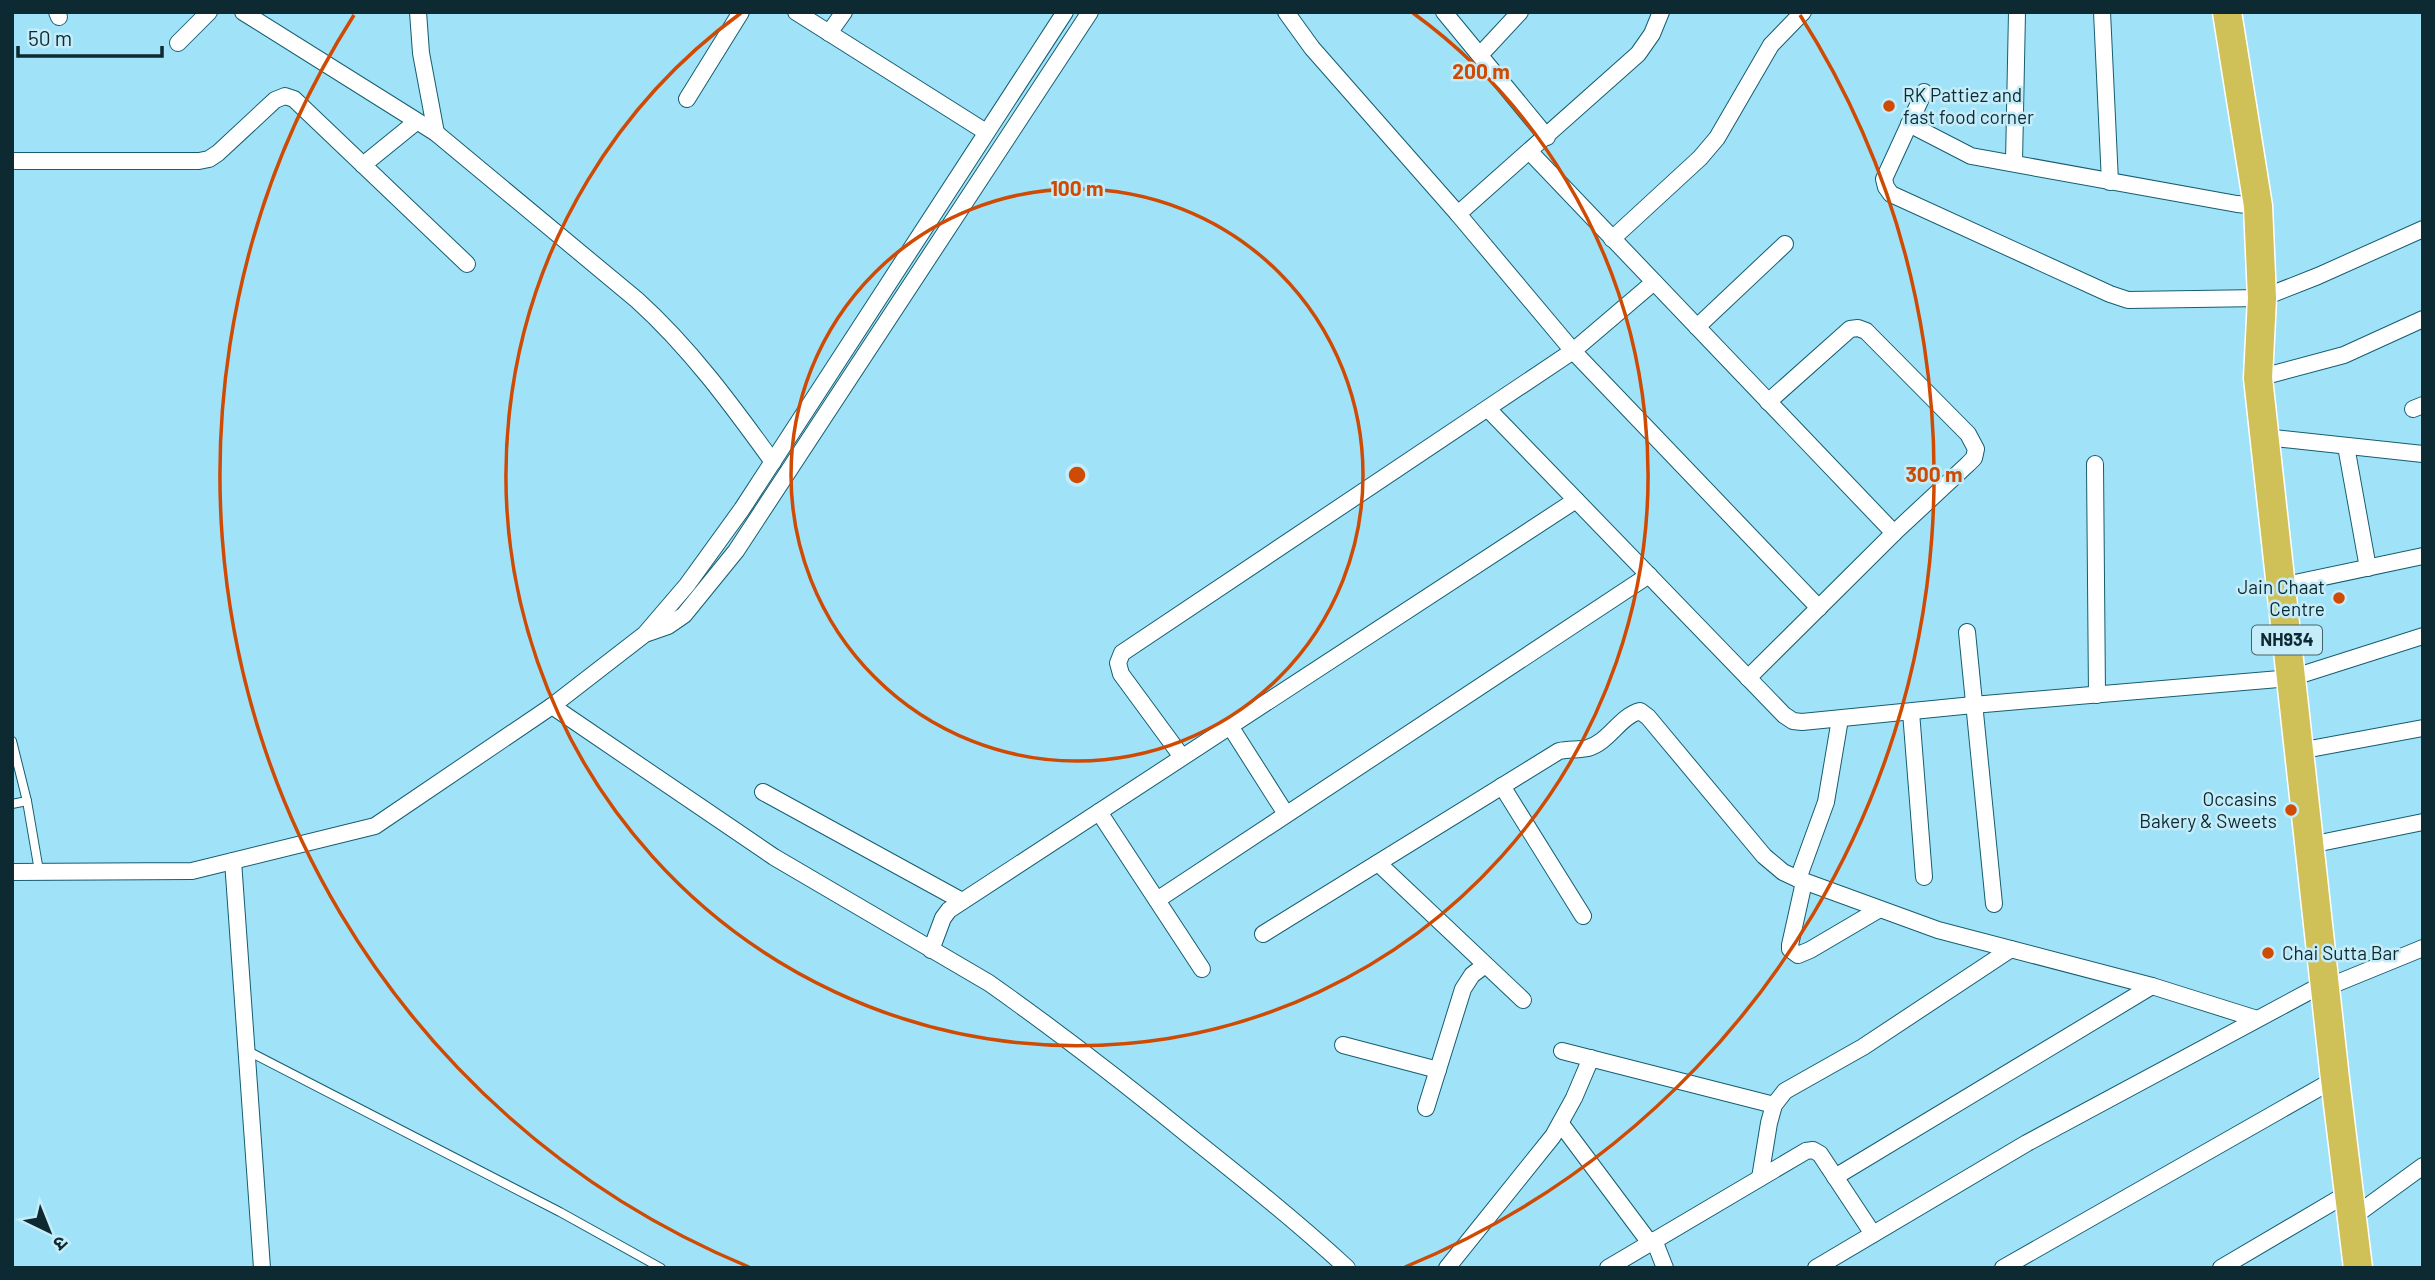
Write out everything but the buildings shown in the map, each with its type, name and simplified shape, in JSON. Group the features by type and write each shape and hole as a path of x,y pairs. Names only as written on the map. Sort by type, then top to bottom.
{"highway":[{"name":"NH934","path":"2227,12 2258,206 2262,298 2259,378 2358,1268"}],"street":[{"path":"177,43 209,12"},
{"path":"243,12 436,133 660,321 703,368 773,462"},
{"path":"418,12 421,53 436,133"},
{"path":"687,99 741,12"},
{"path":"796,12 986,132"},
{"path":"829,33 844,12"},
{"path":"12,872 192,871 375,826 552,706 645,634 702,566 773,462 1065,12"},
{"path":"645,634 668,626 684,615 736,551 1090,12"},
{"path":"1286,12 1312,48 1458,214 1573,351 1819,608"},
{"path":"1444,12 1547,136"},
{"path":"1480,55 1520,12"},
{"path":"1458,214 1638,54 1652,34 1661,12"},
{"path":"1612,239 1700,158 1728,123 1771,45 1803,12"},
{"path":"2014,162 2017,12"},
{"path":"2102,12 2110,182"},
{"path":"1924,92 1884,179 1891,194 2128,300 2262,298 2423,229"},
{"path":"12,161 209,159 275,100 285,96 294,99 467,264"},
{"path":"363,165 416,122"},
{"path":"1909,124 1970,156 2258,206"},
{"path":"1530,152 1894,534"},
{"path":"1696,327 1786,244"},
{"path":"1182,757 1121,674 1118,663 1122,653 1573,351 1654,282"},
{"path":"2259,378 2372,345 2423,319"},
{"path":"1748,678 1974,458 1976,449 1968,434 1866,331 1858,328 1850,329 1768,402"},
{"path":"1488,409 1784,715 1793,721 2291,678 2423,636"},
{"path":"2265,437 2423,454"},
{"path":"2346,446 2368,568"},
{"path":"2095,464 2097,695"},
{"path":"931,950 943,918 962,901 1577,500"},
{"path":"2281,586 2423,556"},
{"path":"1157,900 1648,575"},
{"path":"1967,632 1994,904"},
{"path":"552,706 774,857 989,983 1083,1051 1285,1212 1348,1268"},
{"path":"1263,934 1559,751 1588,748 1597,744 1633,713 1640,712 1648,717 1764,856 1783,872 1801,881 1938,930 2152,986 2257,1019"},
{"path":"1911,712 1924,877"},
{"path":"1840,719 1826,802 1801,881 1790,945 1793,953 1803,954 1878,910"},
{"path":"1230,726 1286,814"},
{"path":"2299,751 2423,727"},
{"path":"1502,786 1583,916"},
{"path":"763,792 962,901"},
{"path":"1099,812 1202,969"},
{"path":"2310,845 2423,822"},
{"path":"233,861 262,1268"},
{"path":"1378,863 1522,1000"},
{"path":"1816,1268 2027,1143 2257,1019 2325,986 2423,948"},
{"path":"1760,1178 1774,1105 1785,1091 1863,1047 2011,949"},
{"path":"1426,1108 1463,989 1472,975 1485,965"},
{"path":"1835,1177 2152,986"},
{"path":"1342,1045 1438,1070"},
{"path":"1562,1051 1774,1105"},
{"path":"1447,1268 1531,1166 1561,1124 1591,1058"},
{"path":"2003,1268 2335,1079"},
{"path":"1561,1124 1652,1241 1665,1268"},
{"path":"1608,1268 1806,1151 1813,1150 1820,1154 1874,1234"},
{"path":"2221,1268 2352,1205 2423,1166"}],"lane":[{"path":"12,741 27,801 40,872"},
{"path":"12,804 27,801"},
{"path":"246,1050 559,1212 661,1268"}],"place":[{"name":"RK Pattiez and fast food corner","path":"1889,106"},
{"name":"Jain Chaat Centre","path":"2339,598"},
{"name":"Occasins Bakery & Sweets","path":"2291,810"},
{"name":"Chai Sutta Bar","path":"2268,953"}]}
